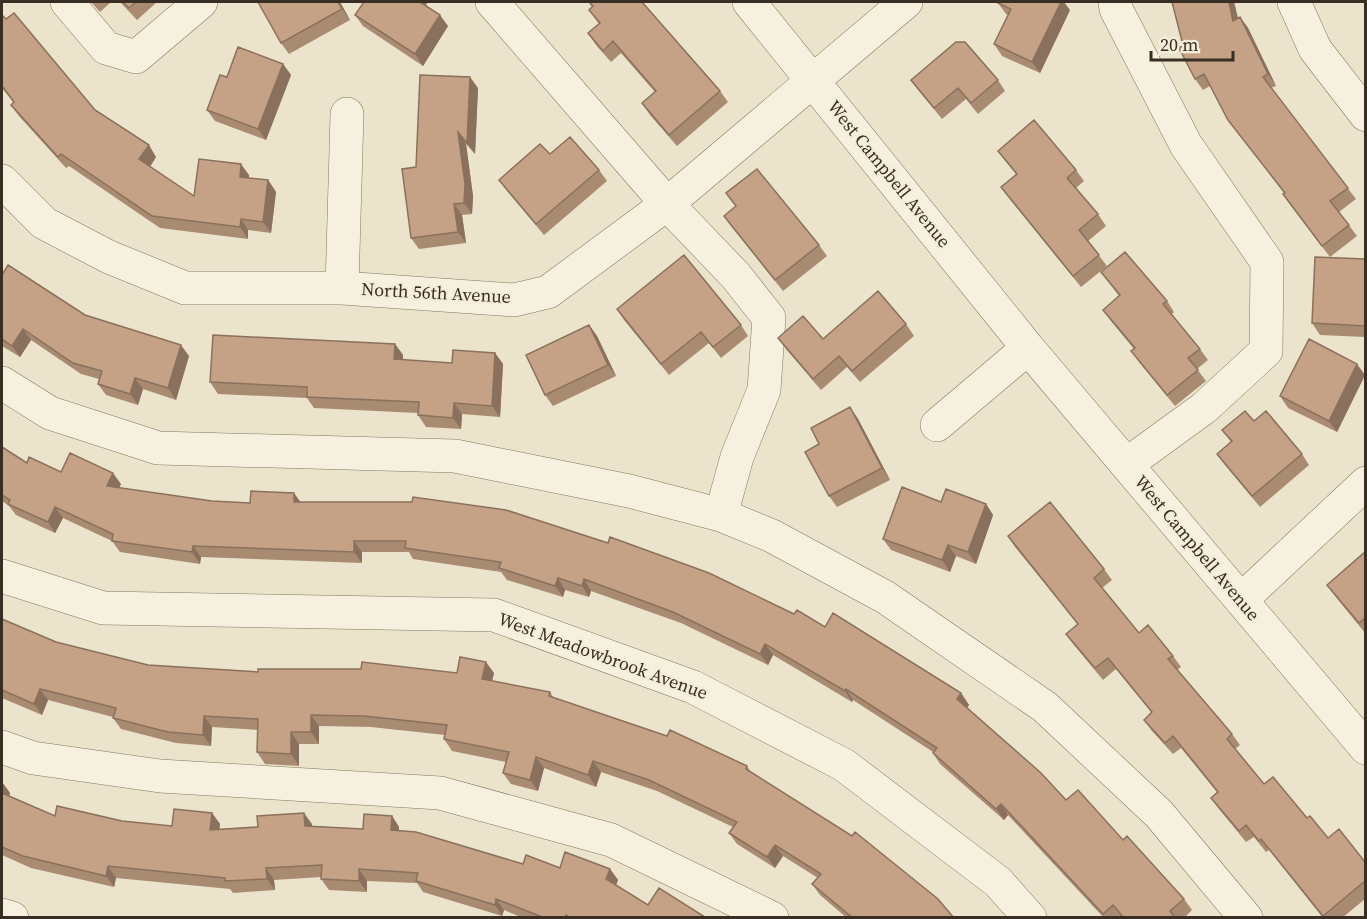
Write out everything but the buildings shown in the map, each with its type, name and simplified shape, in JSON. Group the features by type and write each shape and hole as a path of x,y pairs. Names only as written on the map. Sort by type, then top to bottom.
{"street":[{"path":"67,2 106,48 136,57 201,2"},
{"path":"492,2 667,204 736,276 769,318 764,390 737,457 721,515"},
{"name":"West Campbell Avenue","path":"749,2 1028,348 1365,745"},
{"name":"North 56th Avenue","path":"2,181 44,222 109,256 186,288 342,288 514,300 548,292 667,204 906,2"},
{"path":"1114,2 1186,145 1267,262 1266,351 1204,408 1127,464"},
{"path":"1294,2 1315,49 1365,115"},
{"path":"342,288 347,114"},
{"path":"937,425 1028,348"},
{"path":"2,383 50,413 158,447 455,456 629,491 721,515 772,536 885,597 1045,707 1159,814 1246,918"},
{"path":"1241,600 1365,483"},
{"name":"West Meadowbrook Avenue","path":"2,576 103,608 494,615 693,687 844,765 998,882 1030,918"},
{"path":"2,747 33,758 160,776 440,793 611,840 772,918"},
{"path":"2,915 12,918"}]}
